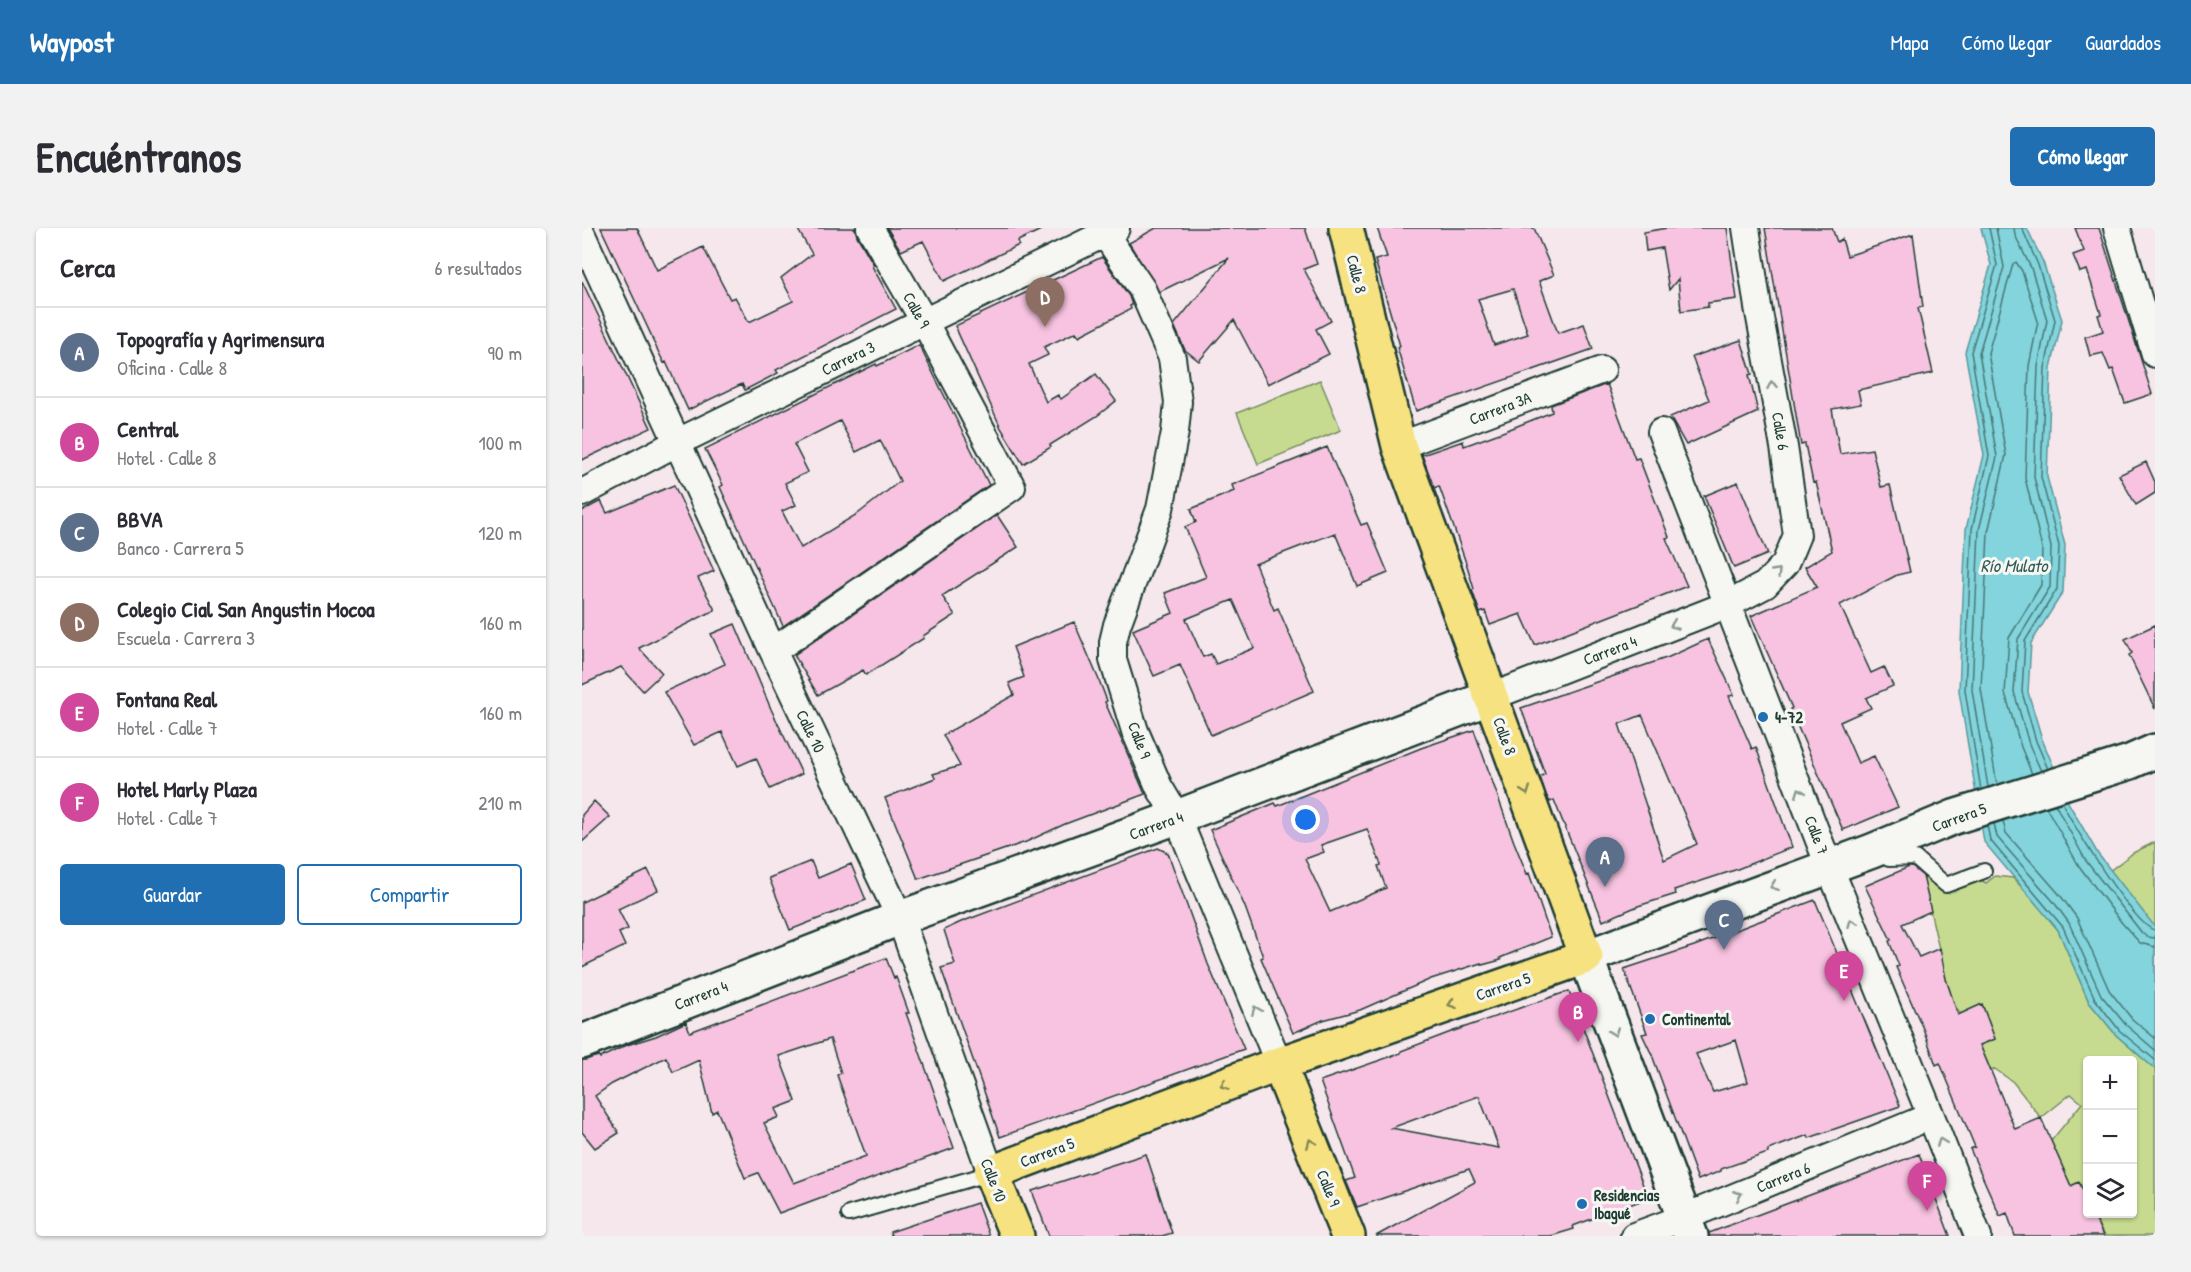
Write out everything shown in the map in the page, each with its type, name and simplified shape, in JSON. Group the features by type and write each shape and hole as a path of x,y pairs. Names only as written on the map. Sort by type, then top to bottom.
{"main road":[{"name":"Calle 8","path":"1346,228 1399,446 1586,957"},
{"name":"Carrera 5","path":"991,1173 1278,1064 1586,957"},
{"name":"Calle 9","path":"1278,1064 1348,1236"},
{"name":"Calle 10","path":"991,1173 1017,1236"}],"street":[{"name":"Calle 9","path":"773,651 1011,487 924,321 870,228"},
{"name":"Calle 6","path":"1729,604 1765,585 1772,578 1785,564 1797,535 1746,228"},
{"path":"2117,228 2155,354"},
{"name":"Calle 9","path":"1110,231 1142,289 1172,358 1178,402 1175,432 1160,509 1117,625 1113,642 1113,660 1135,731 1159,787 1177,817 1278,1064"},
{"name":"Carrera 3","path":"582,493 678,442 1110,231"},
{"name":"Calle 10","path":"582,235 773,651 900,918 991,1173"},
{"name":"Carrera 3A","path":"1399,446 1602,370"},
{"name":"Calle 7","path":"1661,432 1828,866 1931,1116 1977,1236"},
{"name":"Carrera 4","path":"582,1041 900,918 1177,817 1729,604"},
{"name":"Carrera 5","path":"1586,957 1872,851 1954,817 2143,756"},
{"name":"Calle 8","path":"1586,957 1687,1227"},
{"name":"Carrera 6","path":"1634,1236 1687,1227 1931,1116"}],"lane":[{"path":"1872,851 1889,859 1916,858 1946,885 1984,871"},
{"name":"Carrera 5","path":"849,1214 991,1173"}],"green space":[{"path":"1320,380 1341,430 1258,464 1237,413"},
{"path":"2155,842 2155,991 2091,885 2133,853"},
{"path":"1919,863 1944,889 1977,878 1986,883 1995,876 2013,878 2058,930 2089,1002 2116,1035 2155,1069 2155,1236 2104,1236 2095,1218 2137,1218 2137,1056 2083,1056 2083,1192 2079,1182 2071,1186 2051,1141 2082,1103 2071,1094 2041,1118 2013,1082 1995,1069 1991,1071 1980,1045 1995,1039 1982,1004 1960,1014 1954,1004"}],"water":[{"name":"Río Mulato","path":"1981,228 2027,228 2043,262 2062,320 2051,368 2047,477 2065,545 2063,592 2031,643 2028,692 2042,739 2069,804 2098,854 2155,927 2155,1069 2116,1035 2089,1002 2058,930 1984,842 1959,691 1966,529 1984,455 1965,352 1991,265"}],"building":[{"path":"601,228 637,228 657,270 703,247 730,299 735,297 749,322 793,301 781,278 812,254 797,228 855,228 857,236 874,265 872,266 896,309 776,370 778,373 745,390 742,384 688,410 666,362 664,363 652,339"},
{"path":"887,228 1045,228 1018,241 1019,245 944,281 923,241 901,251"},
{"path":"1156,228 1305,228 1317,264 1304,269 1331,321 1316,329 1329,354 1268,384 1234,320 1199,361 1185,350 1174,325 1229,258 1159,292 1129,243"},
{"path":"1377,228 1534,228 1554,275 1539,281 1558,333 1584,324 1593,349 1416,411 1375,260 1387,257","holes":["1513,289 1528,334 1494,345 1478,299"]},
{"path":"1667,228 1727,228 1737,299 1708,303 1708,307 1681,311 1678,279 1669,290 1662,248 1646,251 1644,232"},
{"path":"1765,228 1832,228 1837,242 1842,239 1847,256 1913,234 1923,307 1918,308 1933,373 1858,390 1861,404 1832,409 1840,454 1872,449 1881,487 1890,485 1910,572 1897,575 1840,605 1871,673 1884,667 1893,686 1866,698 1871,708 1840,722 1858,763 1874,756 1898,807 1843,830 1751,616 1817,587 1805,567 1832,551 1805,444 1801,445"},
{"path":"2075,228 2099,228 2152,394 2125,403 2113,369 2110,370 2103,353 2090,356 2085,337 2103,331 2098,315 2101,314 2087,270 2080,272 2073,255 2084,251"},
{"path":"1102,257 1129,296 1131,309 1079,336 1076,332 1044,347 1048,355 1029,364 1046,402 1058,395 1061,399 1096,374 1116,401 1023,464 1001,428 955,326"},
{"path":"582,281 651,428 582,460"},
{"path":"1741,340 1752,374 1749,375 1758,412 1686,445 1670,417 1709,400 1692,357"},
{"path":"919,345 989,485 783,626 720,487 723,485 705,449 876,364 877,366","holes":["840,421 856,452 880,440 900,481 859,513 801,548 782,511 796,505 785,483 808,472 794,444"]},
{"path":"1607,384 1635,459 1639,458 1669,537 1666,538 1687,586 1535,645 1521,614 1490,625 1485,611 1480,613 1468,569 1439,486 1434,488 1422,455 1463,441 1464,446 1505,431 1552,412 1551,405"},
{"path":"1327,447 1361,525 1367,523 1388,573 1357,586 1335,533 1255,564 1274,610 1278,608 1314,691 1211,735 1180,665 1154,676 1133,630 1173,613 1165,593 1206,577 1185,527 1196,522 1191,509 1234,491 1232,485","holes":["1233,600 1254,648 1216,664 1211,654 1203,657 1186,619"]},
{"path":"2146,462 2155,482 2155,493 2136,505 2119,475"},
{"path":"1738,482 1768,554 1734,568 1704,496"},
{"path":"674,485 714,571 698,578 715,610 639,648 662,673 643,691 621,667 582,685 582,511 601,501 607,513"},
{"path":"997,515 1018,547 942,596 955,615 866,675 863,670 818,695 794,655"},
{"path":"1074,622 1099,680 1107,701 1105,702 1145,794 1065,824 1026,842 918,879 885,798 935,778 933,774 960,766 943,735 1014,695 1009,683 1024,677 1013,647"},
{"path":"735,624 802,774 770,789 756,758 738,766 722,732 694,745 664,692 725,664 711,634"},
{"path":"2155,625 2155,709 2129,655 2132,653 2125,639"},
{"path":"1708,639 1734,695 1729,696 1752,749 1756,747 1792,847 1735,870 1674,890 1676,894 1638,906 1603,921 1554,800 1550,802 1547,797 1540,777 1545,774 1521,708 1669,657","holes":["1642,715 1697,844 1664,860 1619,724"]},
{"path":"1474,730 1551,937 1500,958 1501,960 1482,965 1481,963 1431,979 1360,1010 1323,1020 1293,1033 1261,958 1263,957 1245,907 1210,830 1275,803 1277,806 1421,748","holes":["1367,829 1381,865 1378,866 1386,888 1330,912 1305,859 1324,852 1321,845"]},
{"path":"594,801 610,817 582,842 582,815"},
{"path":"1158,848 1168,853 1208,964 1244,1049 1000,1137 941,968 955,964 944,930"},
{"path":"811,861 818,878 851,864 866,900 790,930 769,878"},
{"path":"1909,867 1923,876 1931,911 1902,924 1919,957 1940,948 1946,979 1958,1015 1982,1004 1995,1039 1980,1045 2015,1129 2041,1118 2071,1186 2079,1182 2083,1190 2083,1218 2095,1218 2103,1236 2015,1236 2007,1213 2000,1216 1970,1149 1975,1147 1940,1063 1936,1065 1896,967 1899,966 1889,941 1891,940 1865,886"},
{"path":"648,870 658,890 618,909 628,929 619,933 625,946 582,967 582,902"},
{"path":"1815,900 1900,1106 1809,1138 1808,1135 1698,1180 1652,1055 1642,1034 1647,1033 1624,969 1694,946","holes":["1736,1040 1748,1082 1713,1092 1696,1054"]},
{"path":"886,958 894,978 896,977 909,1013 906,1013 954,1148 779,1213 758,1173 745,1178 717,1110 712,1113 699,1060 673,1072 666,1057 612,1084 595,1096 619,1133 595,1148 582,1132 582,1060 599,1056 600,1058 686,1022 690,1032","holes":["830,1039 841,1073 837,1075 866,1156 794,1183 764,1123 779,1117 775,1109 796,1101 779,1056"]},
{"path":"1569,991 1648,1198 1573,1226 1574,1229 1551,1236 1376,1236 1475,1182 1469,1169 1357,1207 1346,1181 1355,1178 1320,1081 1401,1053 1401,1051","holes":["1479,1096 1499,1148 1391,1128"]},
{"path":"1146,1154 1172,1233 1162,1236 1049,1236 1032,1191"},
{"path":"1919,1154 1950,1236 1709,1236 1709,1233"},
{"path":"977,1203 989,1236 891,1236 890,1232"}],"place":[{"name":"Colegio Cial San Angustin Mocoa","path":"1045,327"},
{"name":"4-72","path":"1763,717"},
{"name":"Topografía y Agrimensura","path":"1605,887"},
{"name":"BBVA","path":"1724,950"},
{"name":"Fontana Real","path":"1844,1001"},
{"name":"Continental","path":"1650,1019"},
{"name":"Central","path":"1578,1042"},
{"name":"Residencias Ibagué","path":"1582,1204"},
{"name":"Hotel Marly Plaza","path":"1927,1211"}]}
